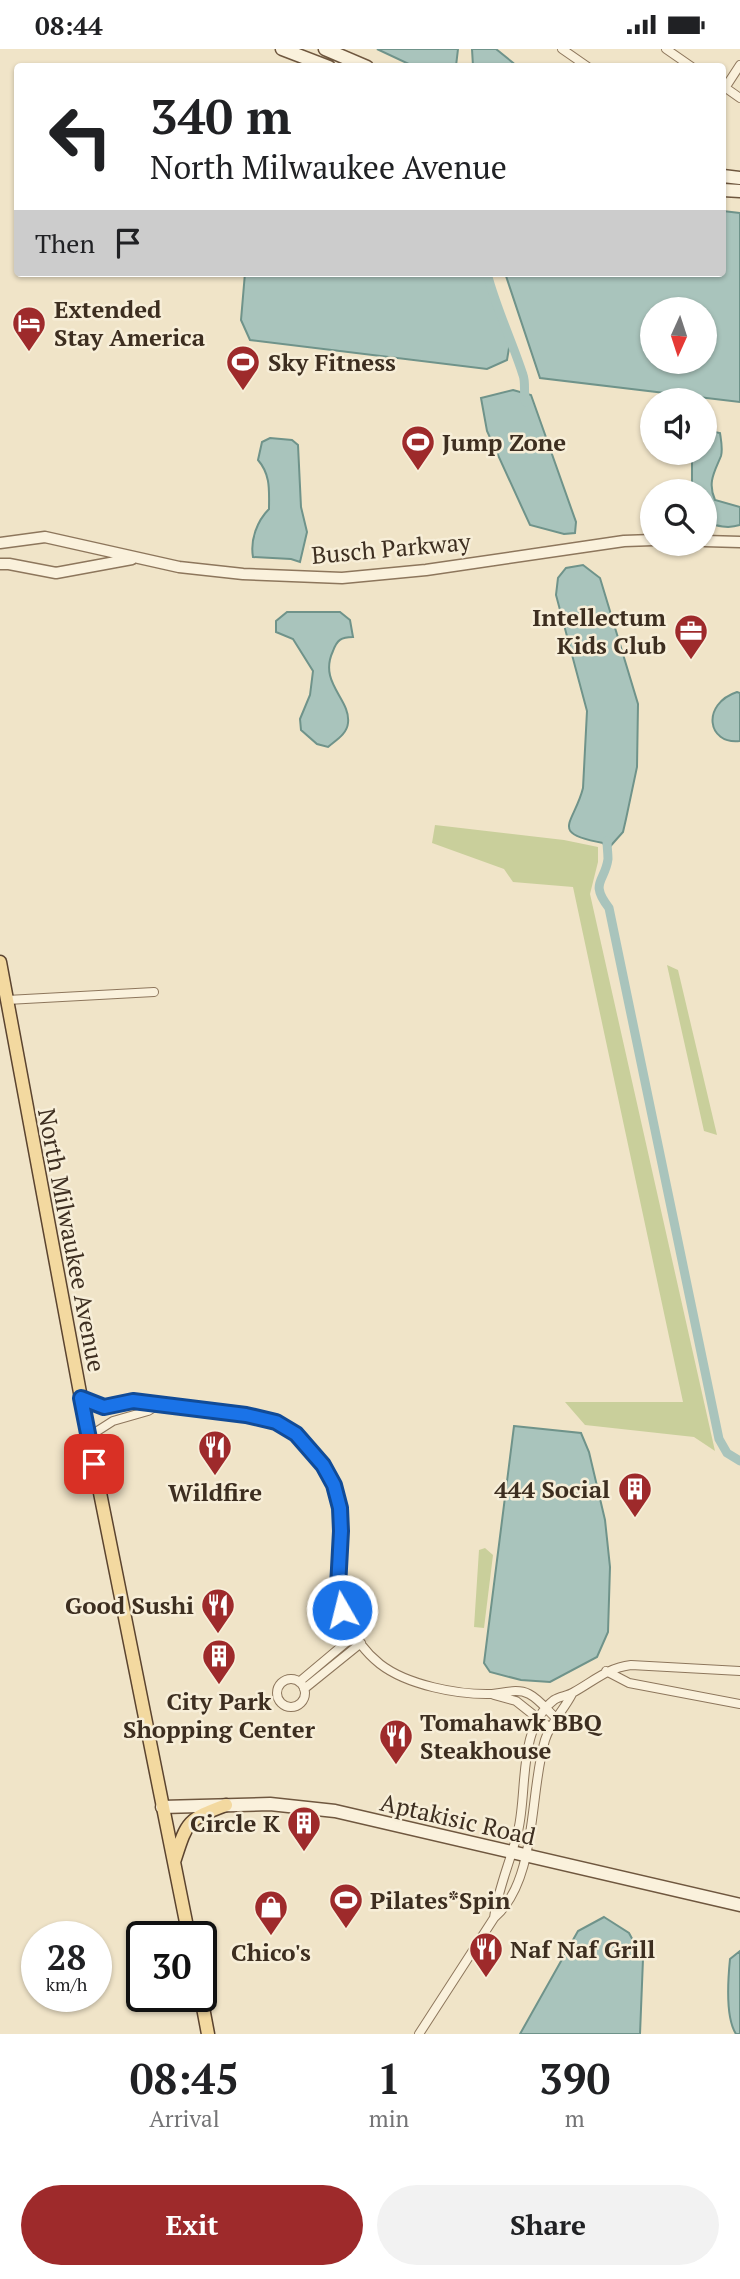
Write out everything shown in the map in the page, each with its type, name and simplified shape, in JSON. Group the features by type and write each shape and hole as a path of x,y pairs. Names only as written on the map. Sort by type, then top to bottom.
{"main road":[{"path":"282,49 319,63"},
{"path":"325,49 358,63"},
{"name":"North Milwaukee Avenue","path":"0,962 81,1398 186,1921"},
{"name":"Aptakisic Road","path":"162,1807 270,1804 335,1811 740,1905"},
{"path":"174,1863 186,1828 197,1816 226,1805"},
{"path":"204,2012 208,2034"}],"street":[{"path":"562,49 582,63"},
{"path":"666,49 678,63"},
{"path":"726,84 740,65"},
{"name":"Busch Parkway","path":"0,543 45,537 109,549 133,559 179,567 243,574 342,578 426,570 640,540"},
{"path":"717,542 740,543"},
{"name":"Busch Parkway","path":"0,564 56,573 133,559"},
{"path":"7,1000 154,992"},
{"path":"81,1398 104,1407 133,1401 246,1415 276,1422 296,1434 310,1448 334,1485 340,1508 341,1531 338,1587 342,1610 361,1643 382,1665 404,1678 441,1688 491,1694 516,1701 550,1728"},
{"path":"89,1437 113,1421 148,1411 158,1405"},
{"path":"355,1635 301,1686 361,1643"},
{"path":"494,1918 510,1853 518,1833 525,1762 530,1740 545,1709 556,1698 572,1694 606,1671 631,1665 740,1671"},
{"path":"606,1671 629,1683 740,1704"},
{"path":"491,1694 516,1691 528,1694 557,1719"},
{"path":"419,2034 494,1918 506,1908 531,1836 538,1767 550,1728 572,1694"}],"green space":[{"path":"435,825 564,840 598,847 598,862 590,894 715,1451 694,1437 585,1425 565,1402 683,1402 573,887 513,882 504,869 432,843"},
{"path":"667,965 678,970 717,1135 704,1131"},
{"path":"485,1548 493,1555 484,1628 474,1627 479,1550"}],"water":[{"path":"377,49 458,49 456,63 407,63"},
{"path":"472,49 496,49 513,63 473,63"},
{"path":"726,211 740,213 740,402 717,399 717,388 640,390 540,378 506,277 726,277"},
{"path":"245,277 489,277 510,342 507,360 487,369 250,340 241,320"},
{"path":"513,390 531,395 576,522 575,533 564,534 530,525 487,431 481,398"},
{"path":"717,432 720,433 722,450 713,479 692,479 692,465 717,465"},
{"path":"270,438 292,440 298,445 301,507 307,532 300,562 253,557 255,531 269,509 267,477 258,460 262,442"},
{"path":"717,501 740,507 740,525 717,525"},
{"path":"583,565 600,578 638,704 637,767 626,819 623,832 607,850 603,843 575,835 570,831 569,825 583,788 587,711 556,595 558,578 566,568"},
{"path":"287,612 340,612 350,620 353,637 338,642 329,662 332,682 345,706 348,723 343,734 328,747 317,744 301,730 300,719 310,695 313,671 293,639 276,632 276,621"},
{"path":"740,693 740,741 729,741 715,730 713,714 725,698"},
{"path":"514,1426 581,1433 589,1452 605,1520 610,1567 608,1632 597,1657 550,1682 521,1680 490,1672 484,1663"},
{"path":"604,1917 629,1933 643,1959 640,2034 520,2034 578,1931"},
{"path":"740,1951 740,2034 736,2034 730,2018 729,1977 730,1959"}],"waterway":[{"path":"488,277 523,375 526,402"},
{"path":"607,841 608,859 600,882 600,893 609,908 719,1439 727,1453 740,1461"}],"place":[{"name":"Extended Stay America","path":"29,353"},
{"name":"Sky Fitness","path":"243,392"},
{"name":"Jump Zone","path":"418,472"},
{"name":"Intellectum Kids Club","path":"691,661"},
{"name":"Wildfire","path":"215,1477"},
{"name":"444 Social","path":"635,1519"},
{"name":"Good Sushi","path":"218,1635"},
{"name":"City Park Shopping Center","path":"219,1686"},
{"name":"Tomahawk BBQ Steakhouse","path":"396,1766"},
{"name":"Circle K","path":"304,1853"},
{"name":"Pilates*Spin","path":"346,1930"},
{"name":"Chico's","path":"271,1937"},
{"name":"Naf Naf Grill","path":"486,1979"}],"route":[{"path":"94,1464 81,1398 104,1407 133,1401 246,1415 276,1422 296,1434 310,1448 334,1485 340,1508 338,1587 342,1610"}]}
